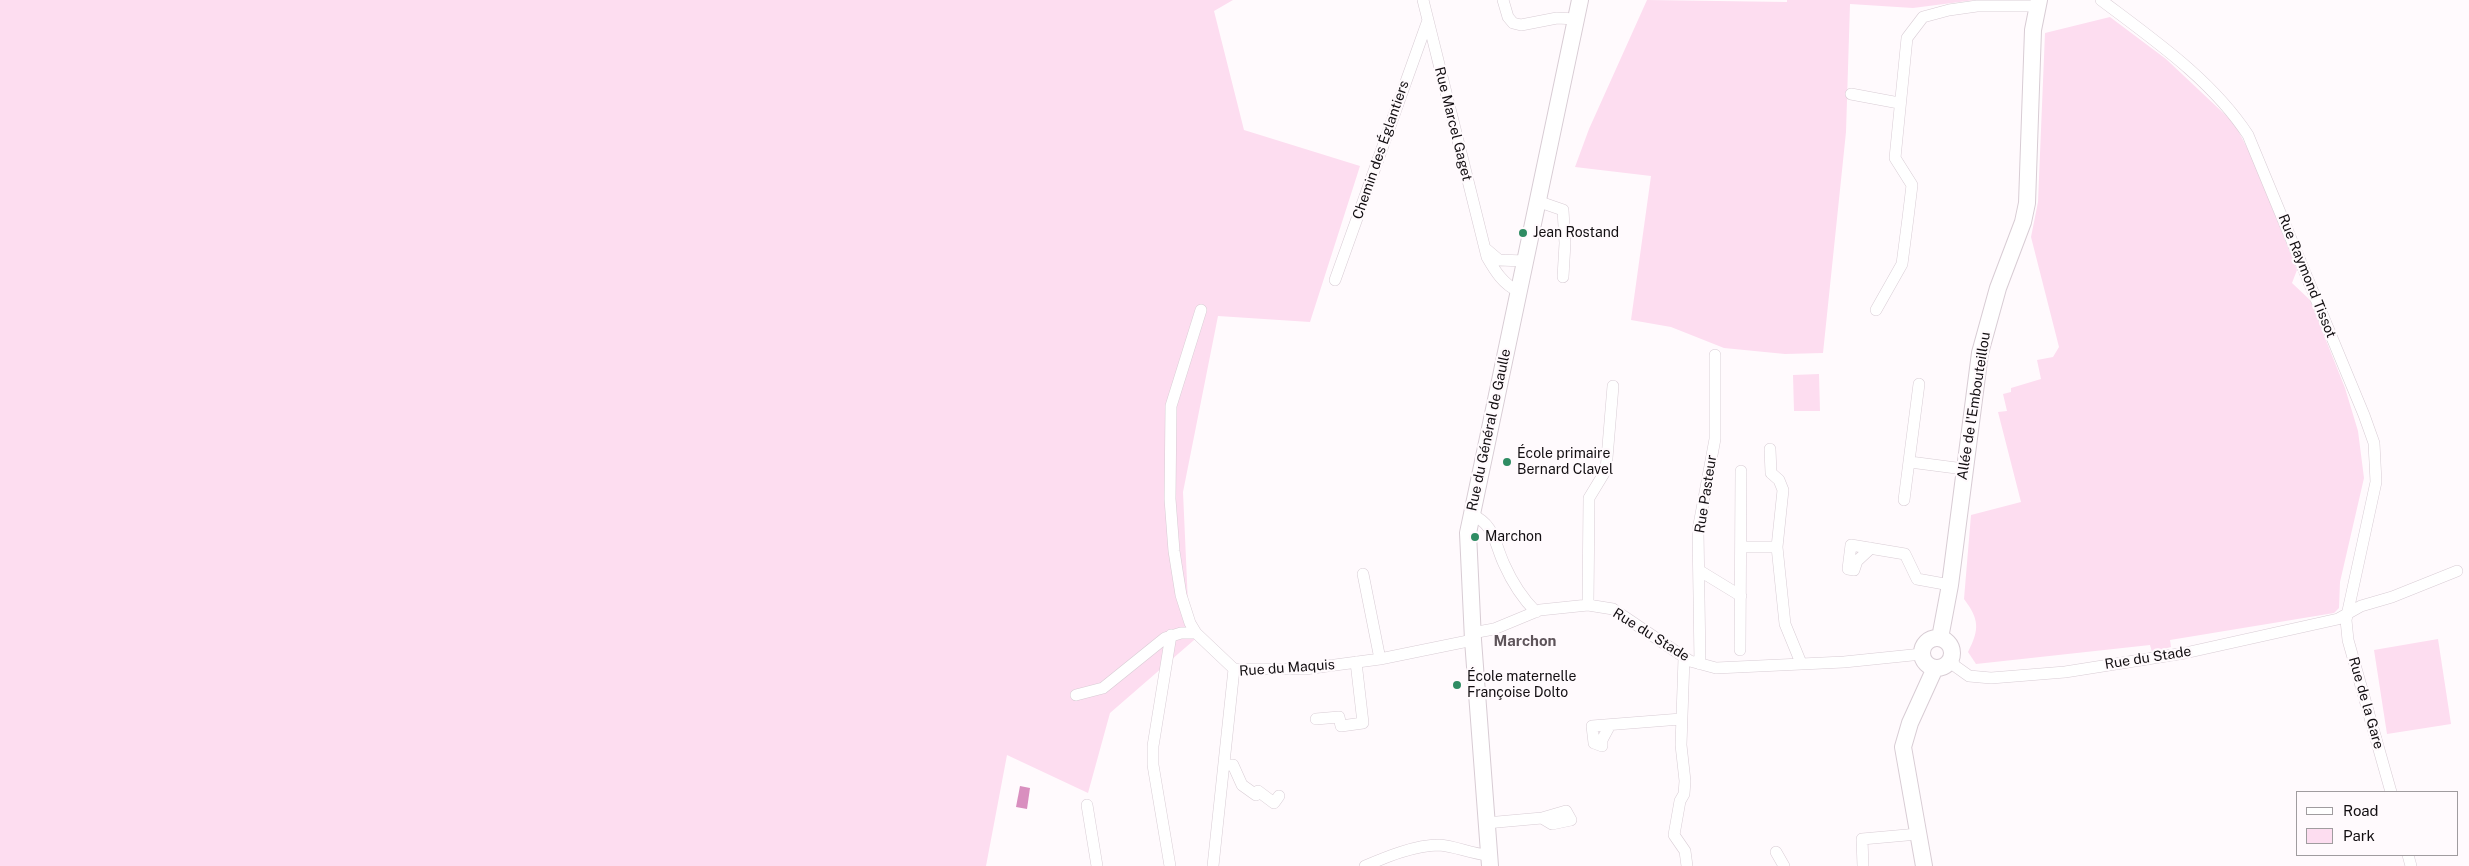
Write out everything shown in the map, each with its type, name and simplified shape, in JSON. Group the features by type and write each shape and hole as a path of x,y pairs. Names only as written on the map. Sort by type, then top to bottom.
{"street":[{"name":"Rue Marcel Gaget","path":"1423,0 1485,248 1495,272 1508,287 1518,291"},
{"path":"1503,0 1508,17 1513,23 1522,25 1557,18 1576,19"},
{"name":"Rue du Général de Gaulle","path":"1489,861 1472,636 1468,549 1471,514 1580,0"},
{"name":"Rue Raymond Tissot","path":"2101,0 2181,63 2224,104 2248,135 2356,392 2374,443 2376,482 2348,613"},
{"path":"1876,310 1902,264 1911,193 1910,178 1898,167 1895,158 1907,38 1922,17 1949,10 1978,6 2038,3"},
{"name":"Allée de l'Embouteillou","path":"1940,638 1950,585 1975,382 1988,320 2023,222 2027,203 2033,30 2038,3"},
{"name":"Chemin des Églantiers","path":"1335,280 1428,20"},
{"path":"1850,94 1899,103"},
{"path":"1537,201 1563,210 1565,244 1563,277"},
{"path":"1485,248 1499,260 1524,262"},
{"path":"1201,310 1171,406 1170,480 1174,551 1181,595 1190,623 1196,633 1234,670"},
{"name":"Rue Pasteur","path":"1700,664 1698,530 1715,439 1715,354"},
{"path":"1904,500 1919,384"},
{"path":"1588,605 1589,498 1606,470 1613,386"},
{"path":"1770,449 1772,473 1779,480 1783,490 1778,547 1785,624 1801,662"},
{"path":"1910,462 1964,469"},
{"path":"1740,650 1741,471"},
{"path":"1471,514 1488,525 1509,575 1523,599 1536,612"},
{"path":"1742,547 1778,547"},
{"path":"1871,548 1905,554 1917,579 1950,585"},
{"path":"1700,571 1741,596"},
{"name":"Rue du Stade","path":"1952,659 1955,666 1970,676 1990,678 2065,672 2185,653 2338,619 2361,606 2392,597 2457,571"},
{"path":"1363,574 1380,659"},
{"name":"Rue du Stade","path":"1472,636 1536,612 1588,605 1613,609 1684,658 1716,668 1801,662 1853,661 1922,654"},
{"name":"Rue de la Gare","path":"2348,613 2346,620 2348,640 2391,791"},
{"path":"1076,695 1103,688 1148,650 1172,635 1196,633"},
{"path":"1170,866 1153,765 1153,746 1172,635"},
{"name":"Rue du Maquis","path":"1213,866 1234,670 1305,669 1380,659 1472,636"},
{"path":"1940,638 1951,646 1952,659 1948,664 1935,668 1928,665 1922,654 1927,642 1940,638"},
{"path":"1684,658 1681,745 1685,781 1684,794 1680,801 1674,835 1685,852 1687,866"},
{"path":"1316,719 1338,717 1341,726 1363,723 1356,662"},
{"path":"1924,866 1903,747 1910,723 1935,668"},
{"path":"1610,725 1681,719"},
{"path":"1224,765 1233,765 1242,785 1256,795 1258,791 1274,803 1279,796"},
{"path":"1087,805 1097,866"},
{"path":"1486,823 1542,818"},
{"path":"1863,866 1862,839 1918,834"},
{"path":"1365,866 1391,854 1440,845 1489,861"},
{"path":"1776,852 1784,866"}],"green space":[{"path":"0,0 1233,0 1214,11 1244,130 1360,166 1310,322 1218,316 1183,492 1188,604 1201,634 1110,713 1088,793 1007,755 986,866 0,866"},
{"path":"1647,0 1787,2 1787,0 1975,0 1913,8 1850,4 1846,132 1823,353 1785,354 1724,348 1671,327 1631,320 1651,176 1575,167 1589,129"},
{"path":"2110,17 2166,59 2234,123 2251,155 2297,270 2292,283 2310,300 2345,388 2358,431 2364,478 2340,582 2339,608 2334,613 2170,640 2171,647 2152,652 2150,645 1976,664 1968,652 1975,637 1975,618 1964,599 1971,515 2021,502 1998,412 2007,411 2003,394 2011,392 2011,388 2041,379 2037,360 2053,357 2059,347 2031,237 2038,202 2045,33"},
{"path":"1819,374 1820,411 1794,411 1793,375"},
{"path":"2438,639 2451,724 2387,734 2374,650"}],"shaded area":[{"path":"1020,786 1030,788 1027,809 1016,807"}],"place":[{"name":"Jean Rostand","path":"1523,233"},
{"name":"École primaire Bernard Clavel","path":"1507,462"},
{"name":"Marchon","path":"1475,537"},
{"name":"École maternelle Françoise Dolto","path":"1457,685"}],"district":[{"name":"Marchon","path":"1525,641"}]}
